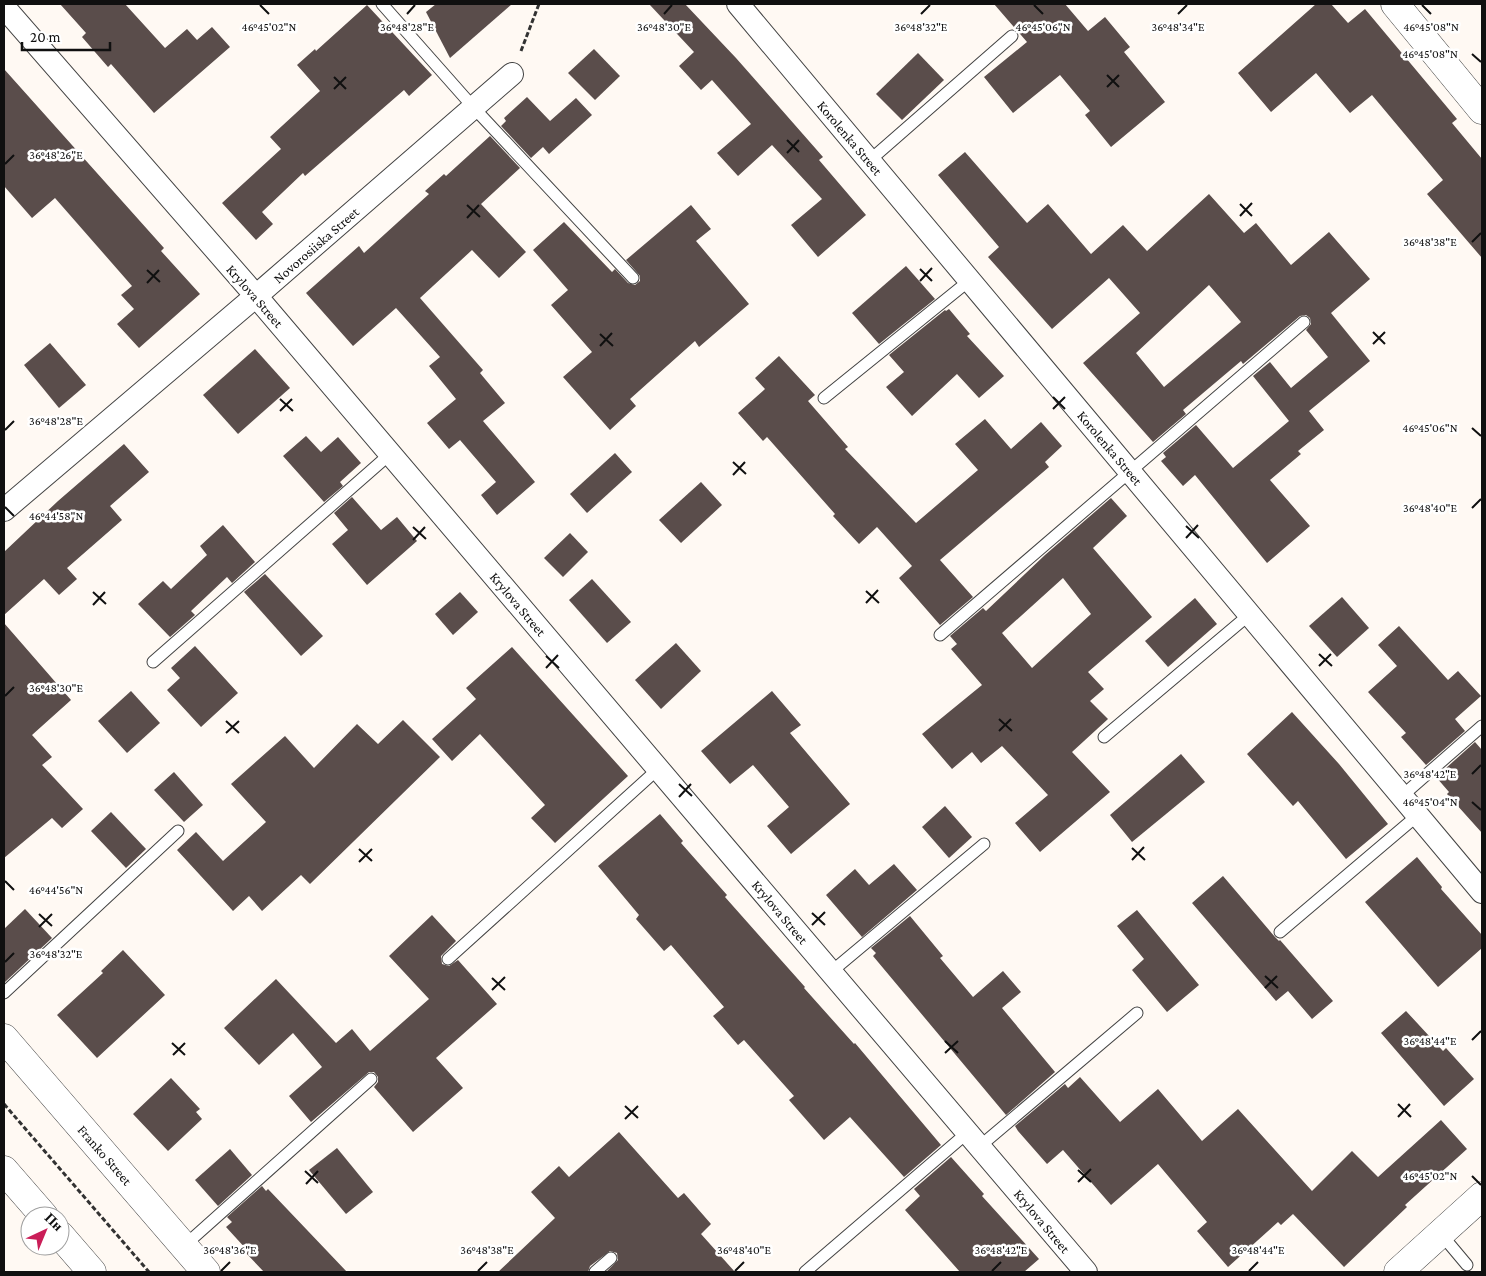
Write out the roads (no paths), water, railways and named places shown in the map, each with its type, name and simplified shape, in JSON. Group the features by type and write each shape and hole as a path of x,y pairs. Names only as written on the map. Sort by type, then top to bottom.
{"street":[{"name":"Korolenka Street","path":"738,4 1482,892"},
{"path":"1395,4 1482,110"},
{"name":"Krylova Street","path":"4,7 256,296 1086,1272"},
{"name":"Novorosiiska Street","path":"5,505 256,296 512,74"},
{"name":"Franko Street","path":"4,1038 206,1272"},
{"path":"4,1170 35,1206"},
{"path":"1398,1272 1482,1196"},
{"path":"70,1247 92,1272"}],"lane":[{"path":"382,4 474,108 633,278"},
{"path":"869,161 1012,36"},
{"path":"824,398 970,280"},
{"path":"940,634 1304,322"},
{"path":"153,662 390,454"},
{"path":"1104,737 1250,614"},
{"path":"1402,796 1482,726"},
{"path":"448,959 658,769"},
{"path":"1280,932 1418,815"},
{"path":"4,993 178,831"},
{"path":"831,972 984,844"},
{"path":"805,1272 1137,1013"},
{"path":"184,1246 371,1079"},
{"path":"1441,1234 1467,1265"},
{"path":"595,1272 611,1258"}]}
